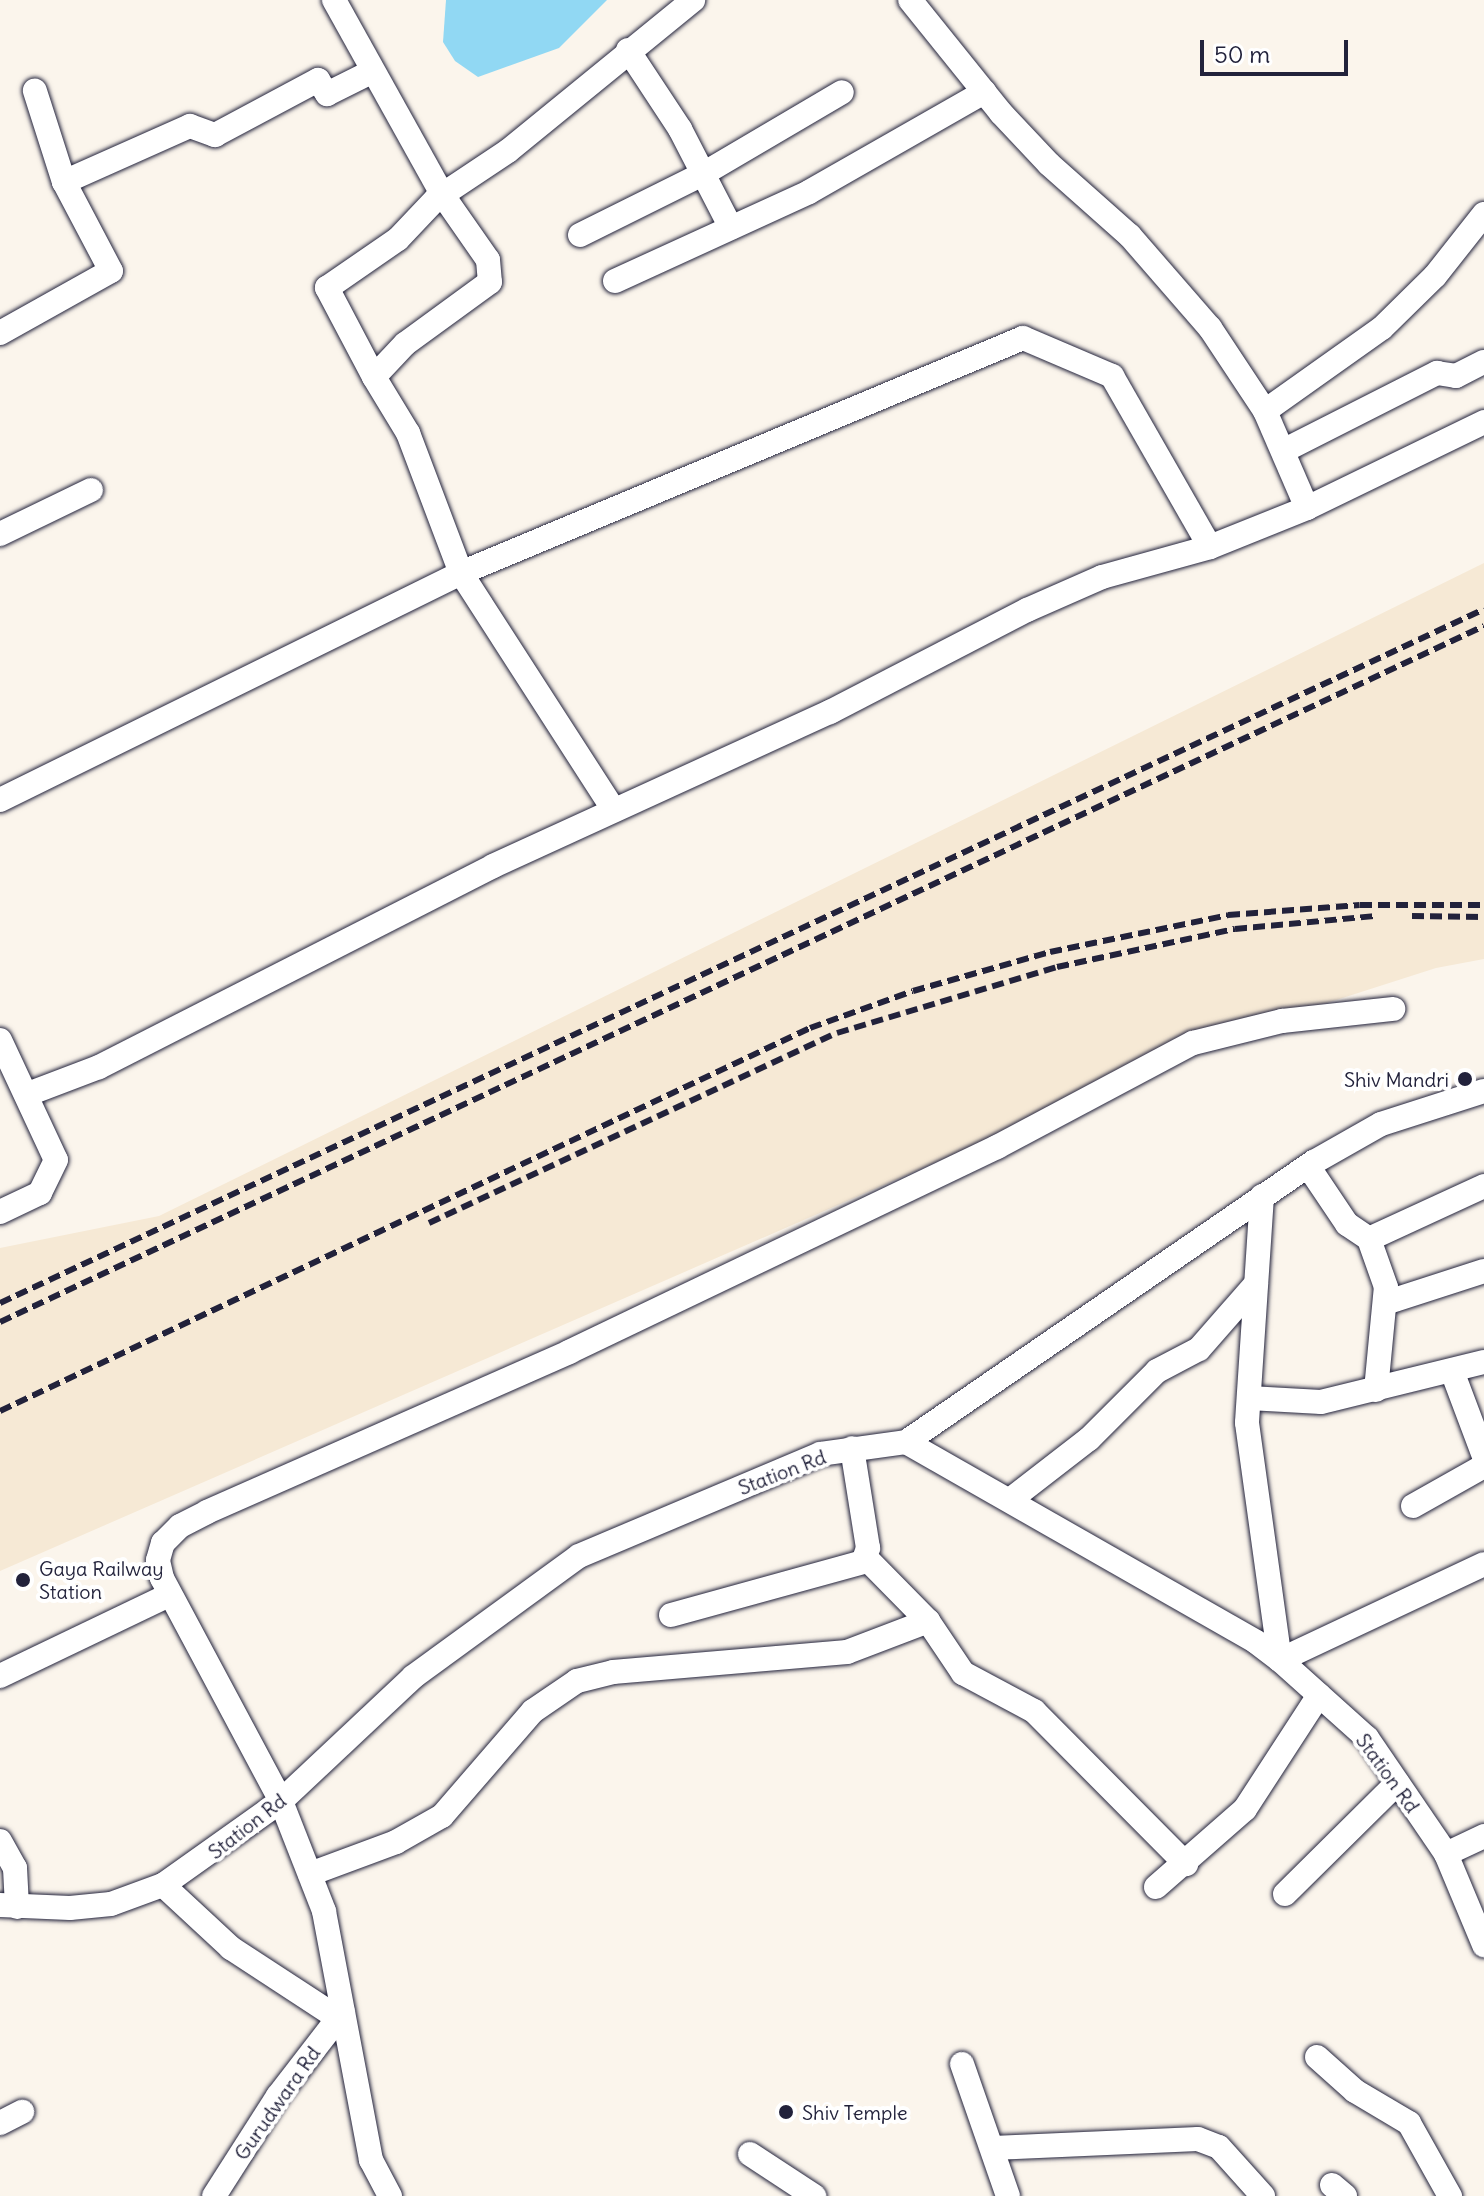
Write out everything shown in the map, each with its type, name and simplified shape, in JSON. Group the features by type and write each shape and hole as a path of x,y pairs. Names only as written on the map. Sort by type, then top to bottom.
{"street":[{"path":"334,0 442,194 488,260 490,282 473,299 405,344 374,377"},
{"path":"614,810 461,573 408,433 327,288 398,239 442,194 508,151 693,0"},
{"path":"910,0 984,92 1049,164 1163,273 1210,328 1265,411 1307,508"},
{"path":"628,50 703,174 731,228"},
{"path":"64,182 190,126 215,135 318,80 327,94 373,71"},
{"path":"0,333 111,274 64,182 35,91"},
{"path":"580,235 703,174 842,92"},
{"path":"615,281 876,157 984,92"},
{"path":"1265,411 1382,328 1435,276 1484,214"},
{"path":"0,800 461,573 1023,338 1112,376 1210,547"},
{"path":"1283,451 1437,373 1456,376 1484,362"},
{"path":"28,1094 99,1067 493,866 830,712 1077,588 1210,547 1307,508 1484,422"},
{"path":"0,534 91,490"},
{"path":"390,2196 371,2160 340,2015 324,1911 281,1801 169,1595 158,1560 163,1543 180,1526 207,1512 584,1346 997,1147 1193,1043 1282,1021 1393,1009"},
{"path":"0,1040 28,1094 56,1160 40,1193 0,1212"},
{"path":"906,1442 1308,1166 1381,1124 1484,1091"},
{"path":"1308,1166 1347,1224 1369,1239 1386,1287 1376,1390"},
{"path":"1369,1239 1484,1186"},
{"path":"1262,1196 1249,1398 1259,1540 1280,1660 1481,1572"},
{"path":"1385,1303 1484,1271"},
{"path":"1010,1500 1089,1439 1157,1371 1199,1349 1256,1284"},
{"path":"1249,1398 1321,1402 1484,1362"},
{"path":"1452,1371 1484,1456"},
{"name":"Station Rd","path":"9,1906 111,1904 163,1885 281,1801 413,1677 579,1556 820,1454 906,1442 1280,1660 1367,1738 1446,1854 1484,1945"},
{"path":"852,1448 866,1558 928,1621 963,1673 1034,1711 1186,1864"},
{"path":"1413,1506 1484,1466"},
{"path":"671,1615 852,1568 866,1558"},
{"path":"0,1676 169,1595"},
{"path":"310,1874 396,1842 442,1816 522,1721 577,1681 613,1672 847,1652 928,1621"},
{"path":"1156,1887 1186,1864 1252,1800 1319,1695"},
{"path":"1285,1894 1397,1783"},
{"path":"1446,1854 1484,1836"},
{"path":"0,1841 15,1868 9,1906"},
{"path":"163,1885 231,1948 340,2015"},
{"name":"Gurudwara Rd","path":"214,2196 278,2096 340,2015"},
{"path":"1317,2057 1355,2091 1409,2123 1450,2196"},
{"path":"962,2064 1008,2196"},
{"path":"993,2148 1198,2139 1219,2147 1263,2196"},
{"path":"750,2154 814,2196"}],"shaded area":[{"path":"1484,563 1484,959 1436,968 1227,1035 0,1571 0,1248 159,1216"}],"water":[{"path":"446,0 607,0 559,48 478,77 455,61 443,42"}],"railway":[{"path":"0,1303 1484,609"},
{"path":"0,1322 1484,626"},
{"path":"0,1411 810,1028 913,991 1050,952 1228,915 1360,905 1484,905"},
{"path":"429,1223 837,1033 1057,967 1235,929 1376,916"},
{"path":"1412,916 1484,917"}],"place":[{"name":"Shiv Mandri","path":"1465,1079"},
{"name":"Gaya Railway Station","path":"23,1580"},
{"name":"Shiv Temple","path":"786,2112"}]}
